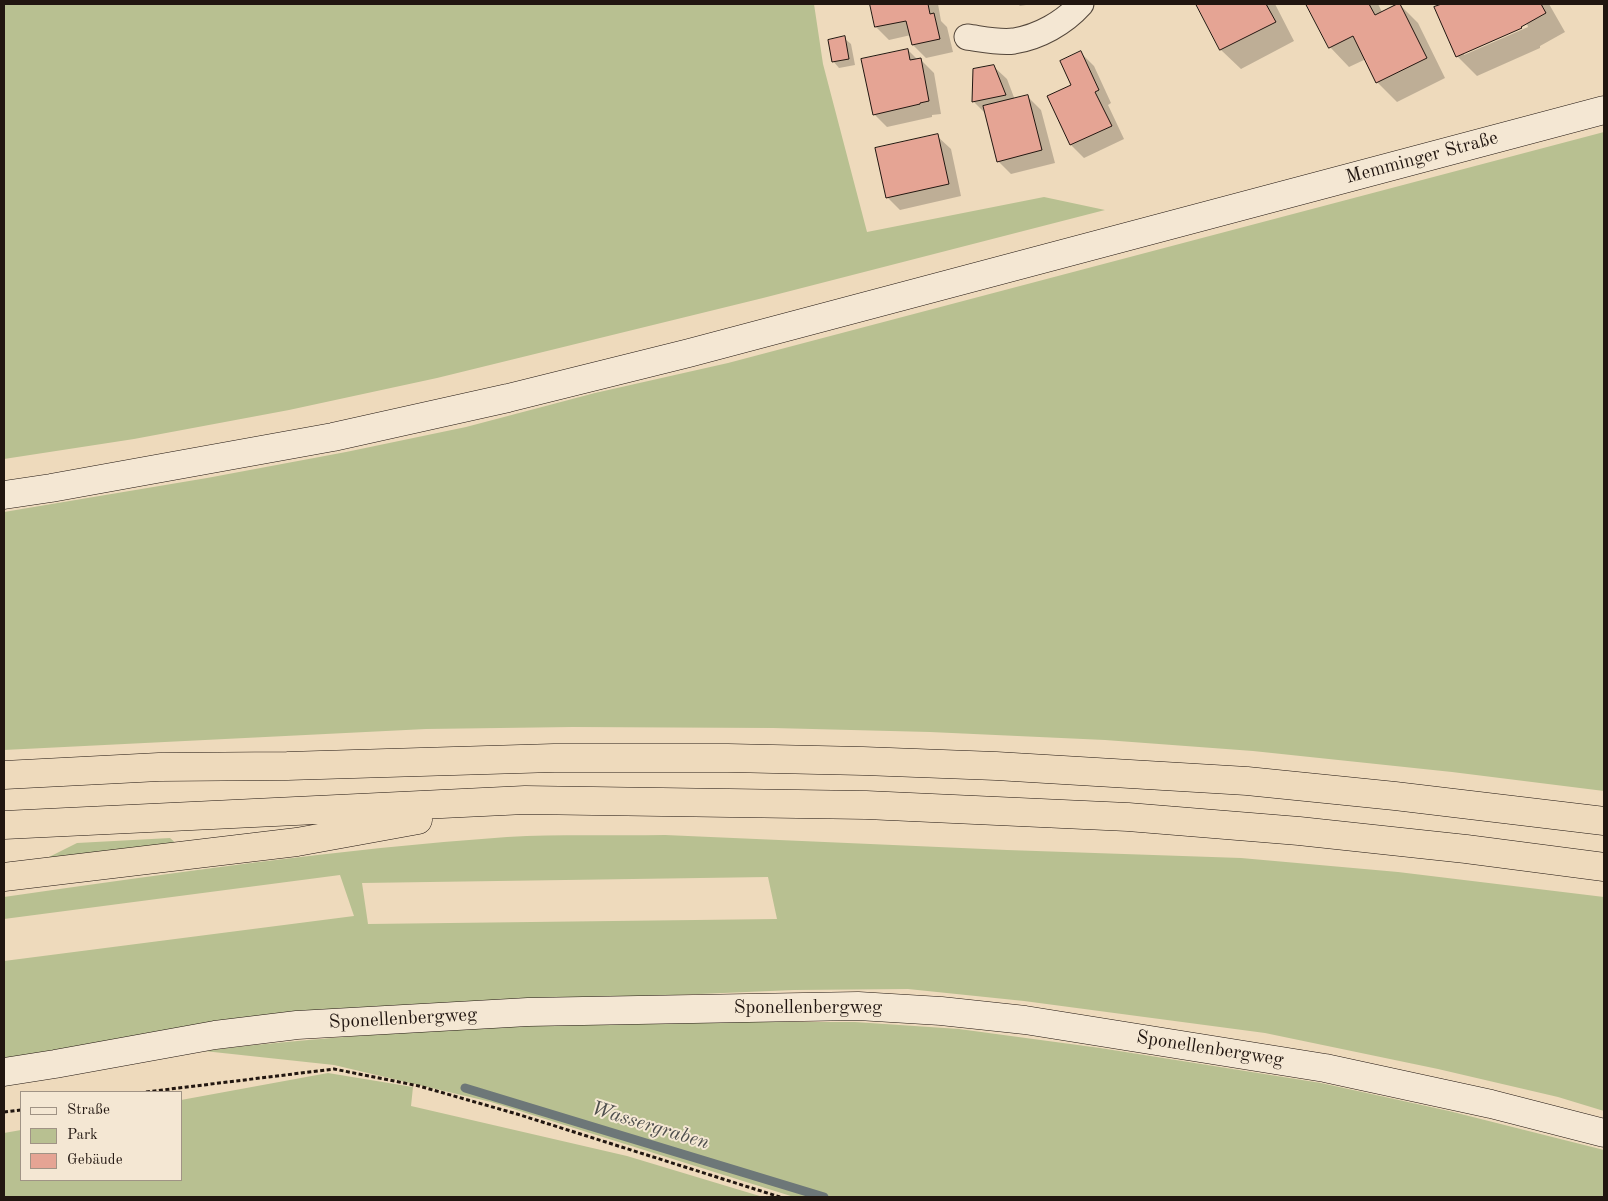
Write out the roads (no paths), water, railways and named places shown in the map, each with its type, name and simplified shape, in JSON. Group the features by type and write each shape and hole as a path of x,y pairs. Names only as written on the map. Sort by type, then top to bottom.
{"highway":[{"path":"4,775 159,767 287,766 554,758 728,758 864,761 996,766 1247,781 1395,796 1604,821"},
{"path":"4,825 525,800 866,805 1128,817 1309,832 1466,849 1604,867"},
{"path":"4,877 297,842 525,800"}],"street":[{"path":"967,37 989,41 1013,41 1039,33 1059,24 1082,4"},
{"name":"Memminger Straße","path":"4,495 333,437 508,398 689,353 1604,110"},
{"name":"Sponellenbergweg","path":"4,1072 216,1036 297,1025 528,1012 858,1006 941,1011 1025,1020 1298,1064 1490,1104 1604,1133"}],"waterway":[{"name":"Wassergraben","path":"465,1088 824,1197"}]}
